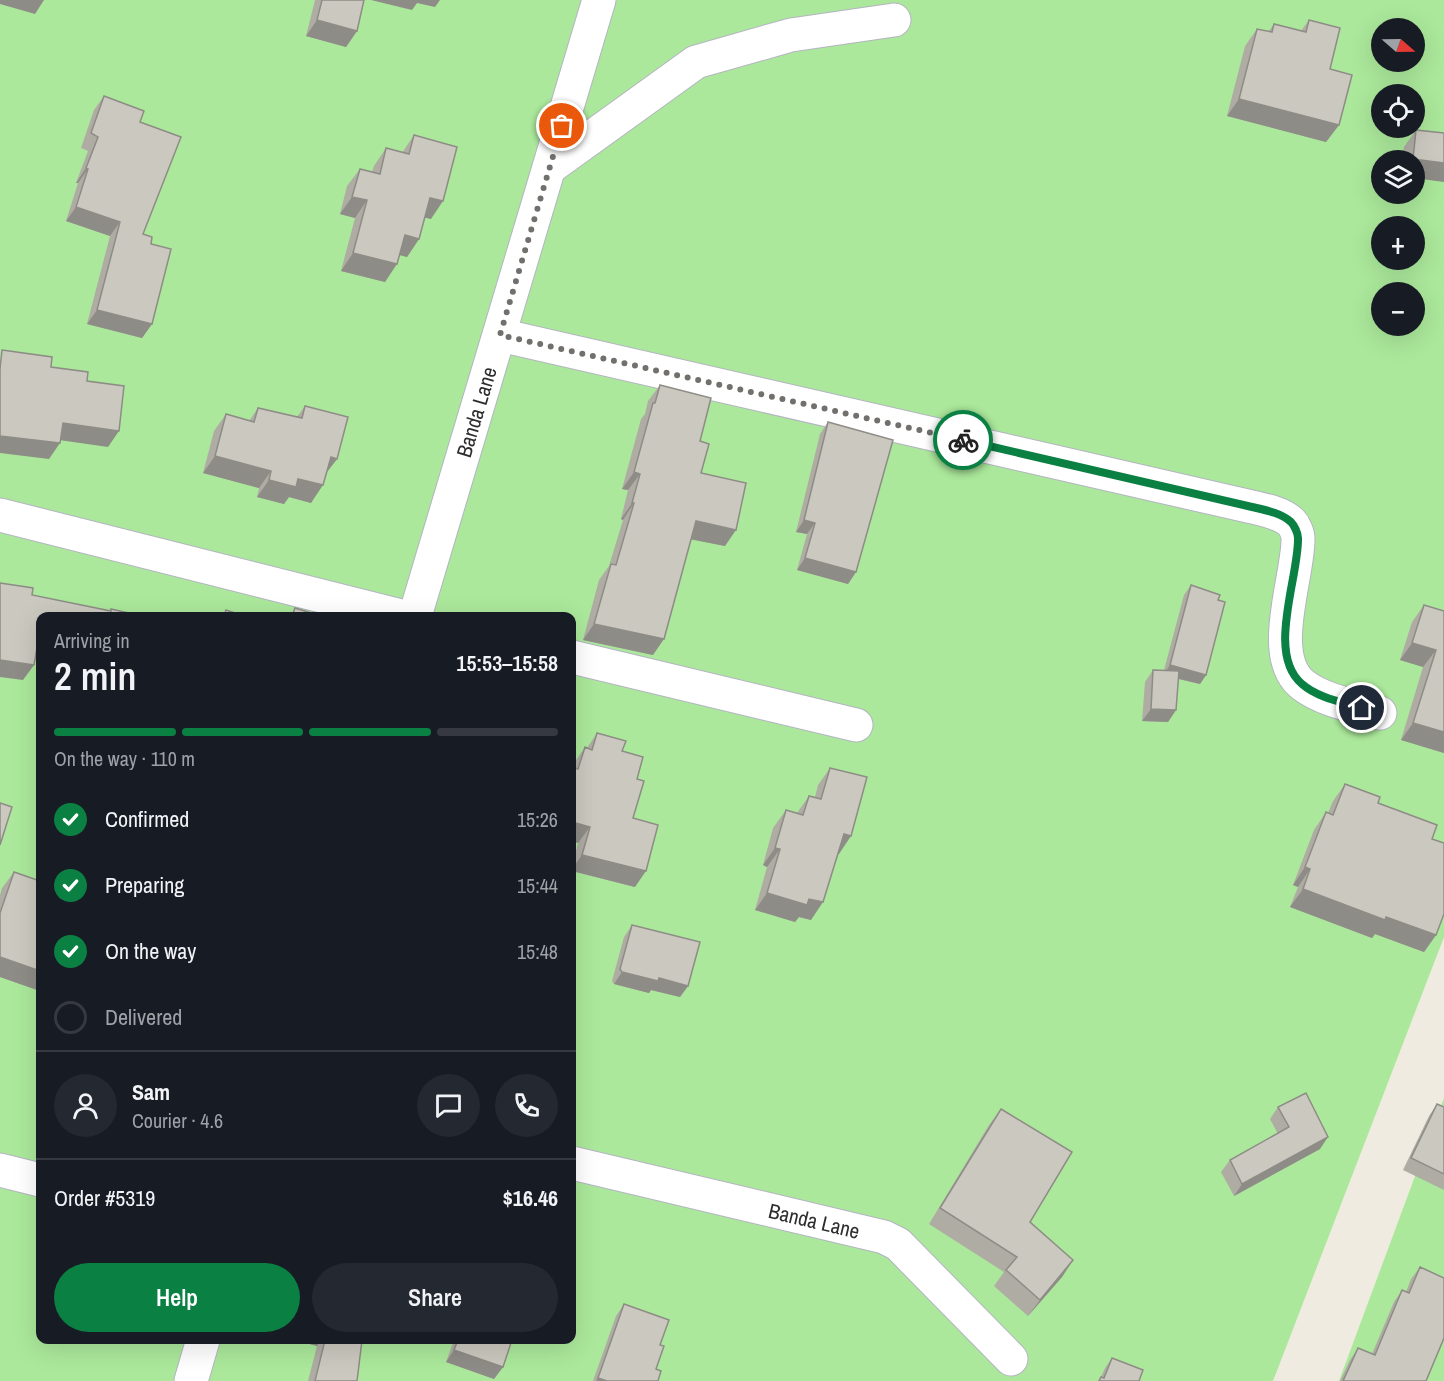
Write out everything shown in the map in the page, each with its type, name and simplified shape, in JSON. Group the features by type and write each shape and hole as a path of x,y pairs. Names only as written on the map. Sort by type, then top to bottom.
{"street":[{"name":"Banda Lane","path":"416,612 598,0"},
{"path":"549,168 696,62 790,35 894,20"},
{"path":"500,335 1281,515 1292,523 1299,536 1286,623 1288,664 1302,684 1324,697 1380,713"},
{"path":"0,515 385,612"},
{"path":"576,658 856,725"},
{"name":"Banda Lane","path":"576,1164 884,1237 898,1244 1011,1359"},
{"path":"0,1170 36,1179"},
{"path":"191,1381 202,1344"}],"green space":[{"path":"0,0 1444,0 1444,937 1273,1381 0,1381"},
{"path":"1444,1098 1444,1381 1339,1381"}],"building":[{"path":"322,0 364,0 357,31 317,20"},
{"path":"1309,20 1340,28 1330,69 1352,75 1339,125 1239,99 1257,29 1272,32 1274,24 1306,32"},
{"path":"104,96 144,111 140,122 181,137 143,234 152,237 151,244 171,249 152,324 97,310 120,222 76,207 88,169 86,168 98,137 91,133"},
{"path":"1425,131 1444,133 1444,163 1425,161 1425,150 1414,150 1415,138 1425,138"},
{"path":"414,135 457,147 443,201 430,198 419,239 405,235 397,264 353,253 367,200 352,197 360,169 380,174 386,148 409,154"},
{"path":"2,350 52,357 51,367 88,372 87,381 124,386 119,431 63,423 60,443 0,436"},
{"path":"660,385 711,398 700,441 709,444 701,473 746,483 736,530 696,521 664,639 594,624 611,564 616,565 634,503 632,503 640,474 634,472"},
{"path":"305,406 348,417 337,459 331,457 323,485 298,479 296,487 269,480 271,471 215,456 226,414 254,422 258,408 302,418"},
{"path":"828,422 893,440 856,572 805,558 815,523 804,520"},
{"path":"0,583 33,588 32,595 124,612 36,612 34,665 0,660"},
{"path":"1191,585 1220,595 1218,600 1225,602 1206,675 1170,665"},
{"path":"1424,605 1444,611 1444,732 1413,723 1436,650 1412,643"},
{"path":"295,608 308,612 294,612"},
{"path":"1153,670 1179,671 1176,710 1151,709"},
{"path":"597,733 626,741 622,751 643,757 637,779 644,781 633,818 658,825 646,871 582,855 590,827 576,823 576,768 578,769 585,747 592,750"},
{"path":"830,768 867,777 851,836 844,834 823,902 809,899 807,905 767,893 780,849 775,848 786,810 803,815 809,796 821,799"},
{"path":"1345,784 1380,797 1378,803 1437,825 1432,839 1444,843 1444,914 1436,935 1386,917 1385,920 1303,889 1310,869 1305,867 1326,812 1333,815"},
{"path":"0,803 12,807 0,845"},
{"path":"14,872 36,880 36,970 0,957 0,913"},
{"path":"632,925 700,942 688,986 659,978 658,981 622,972 620,969"},
{"path":"1306,1093 1328,1137 1242,1184 1230,1160 1289,1127 1278,1107"},
{"path":"1437,1104 1444,1107 1444,1174 1411,1158"},
{"path":"1001,1109 1072,1152 1030,1222 1073,1260 1040,1300 1006,1270 1017,1257 940,1208"},
{"path":"1420,1267 1444,1278 1444,1338 1426,1381 1343,1381 1358,1348 1375,1355 1402,1290 1409,1293"},
{"path":"624,1304 669,1320 660,1345 664,1346 656,1369 661,1371 658,1381 607,1381 598,1378"},
{"path":"324,1344 362,1344 357,1381 315,1381"},
{"path":"456,1344 511,1344 503,1367 454,1350"},
{"path":"1112,1358 1143,1370 1139,1381 1099,1381 1101,1377 1104,1378"}],"way so far":[{"path":"562,126 500,335 963,440"}],"route":[{"path":"963,440 1281,515 1292,523 1299,536 1286,623 1288,664 1302,684 1324,697 1362,708"}]}
